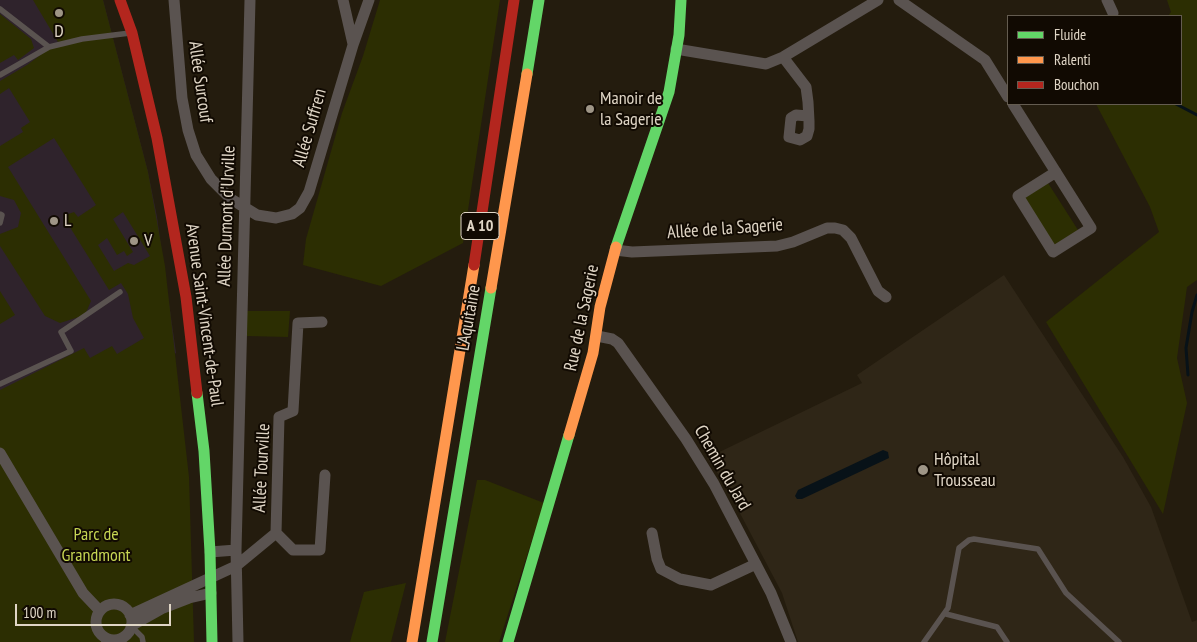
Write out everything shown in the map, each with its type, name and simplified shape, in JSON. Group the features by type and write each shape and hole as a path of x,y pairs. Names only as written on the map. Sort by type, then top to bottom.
{"main road":[{"name":"Avenue Saint-Vincent-de-Paul","path":"120,0 132,33 157,138 182,264 204,451 210,552 212,642"},
{"name":"L'Aquitaine","path":"412,642 464,333 514,0"},
{"name":"L'Aquitaine","path":"432,642 539,0"},
{"name":"Rue de la Sagerie","path":"508,642 585,385 597,336 600,307 615,250 665,104 676,49 680,0"},
{"path":"406,642 418,610"},
{"path":"438,611 438,642"}],"street":[{"name":"Allée Surcouf","path":"174,0 182,98 193,147 203,167 219,188 245,206"},
{"name":"Allée Dumont d'Urville","path":"238,642 236,550 250,0"},
{"path":"343,0 353,45"},
{"name":"Allée Suffren","path":"245,206 257,214 276,218 292,214 304,202 310,192 353,45 369,0"},
{"path":"676,49 766,64 783,57 878,0"},
{"path":"899,0 985,60 1007,95"},
{"path":"1106,0 1113,13"},
{"path":"783,57 806,87 808,116"},
{"path":"1014,105 1056,172 1091,228 1054,252 1018,196 1056,172"},
{"name":"Allée de la Sagerie","path":"615,250 632,252 777,246 793,242 827,228 835,228 843,230 851,238 878,291 886,297"},
{"name":"Allée Tourville","path":"130,620 211,576 236,566 276,533 279,417 294,411 298,323 322,322"},
{"name":"Chemin du Jard","path":"597,336 612,339 618,343 686,439 714,484 756,564 792,642"},
{"path":"0,454 83,593 100,611"},
{"path":"276,533 293,550 320,550 325,475"},
{"path":"652,533 661,569 680,579 710,585 756,564"},
{"path":"210,552 236,550"},
{"path":"130,620 180,601 211,593"},
{"path":"116,604 127,610 130,620 122,637 106,640 97,626 97,616 100,611 110,605 116,604"}],"lane":[{"path":"0,8 49,47"},
{"path":"0,75 49,47 82,38 132,33"},
{"path":"0,214 2,215 0,223"},
{"path":"0,384 71,351 62,332 120,292"},
{"path":"924,642 946,614 958,554 963,543 974,539 1038,549 1066,593 1120,642"},
{"path":"946,614 997,627 1007,642"},
{"path":"130,620 142,637 143,642"}],"shaded area":[{"path":"0,0 103,0 148,172 157,217 176,353 0,457"},
{"name":"Hôpital Trousseau","path":"1004,275 1123,457 1151,507 1192,622 1197,620 1197,642 798,642 782,593 723,481 707,458 862,383 857,375"},
{"path":"883,450 888,452 889,458 802,499 797,499 795,496 798,490"}],"green space":[{"name":"Parc de Grandmont","path":"33,0 103,0 148,172 165,266 189,477 194,642 0,642 0,390 84,348 90,358 112,346 117,354 144,338 133,318 128,294 121,283 109,290 63,216 74,212 78,217 96,205 54,138 8,167 91,301 85,315 60,323 45,316 0,246 0,234 18,227 21,213 14,200 0,196 0,146 23,132 21,128 30,122 9,88 0,94 0,81 27,65 58,42","holes":["123,212 150,256 134,265 128,263 114,271 98,245 107,238 117,255 124,251 127,256 133,252 113,219"]},
{"path":"380,0 500,0 463,243 381,286 303,265 306,239 342,113 363,56"},
{"path":"1167,0 1197,0 1197,280 1187,287 1177,358 1187,403 1163,514 1046,322 1159,232 1150,207 1097,105 1182,105 1182,15 1169,15 1171,12"},
{"path":"0,14 31,39 34,48 18,60 14,55 0,63"},
{"path":"1048,183 1078,230 1054,245 1024,198"},
{"path":"0,291 15,315 0,324"},
{"path":"247,311 290,311 288,337 247,336"},
{"path":"477,480 485,480 544,503 499,642 445,642"},
{"path":"406,583 391,642 350,642 364,592"}],"waterway":[{"path":"1178,105 1197,115"},
{"path":"1188,375 1186,348 1197,295"}],"traffic: fast":[{"path":"527,74 539,0"},
{"path":"616,247 669,92 679,35 681,0"},
{"path":"432,642 491,288"},
{"path":"197,393 204,451 210,552 212,642"},
{"path":"508,642 569,435"}],"traffic: slow":[{"path":"491,288 527,74"},
{"path":"569,435 593,353 600,307 616,247"},
{"path":"412,642 474,265"}],"traffic: jam":[{"path":"120,0 132,33 157,138 186,297 197,393"},
{"path":"474,265 514,0"}],"place":[{"name":"D","path":"59,13"},
{"name":"Manoir de la Sagerie","path":"590,109"},
{"name":"L","path":"54,221"},
{"name":"V","path":"134,241"},
{"name":"Hôpital Trousseau","path":"923,470"}]}
